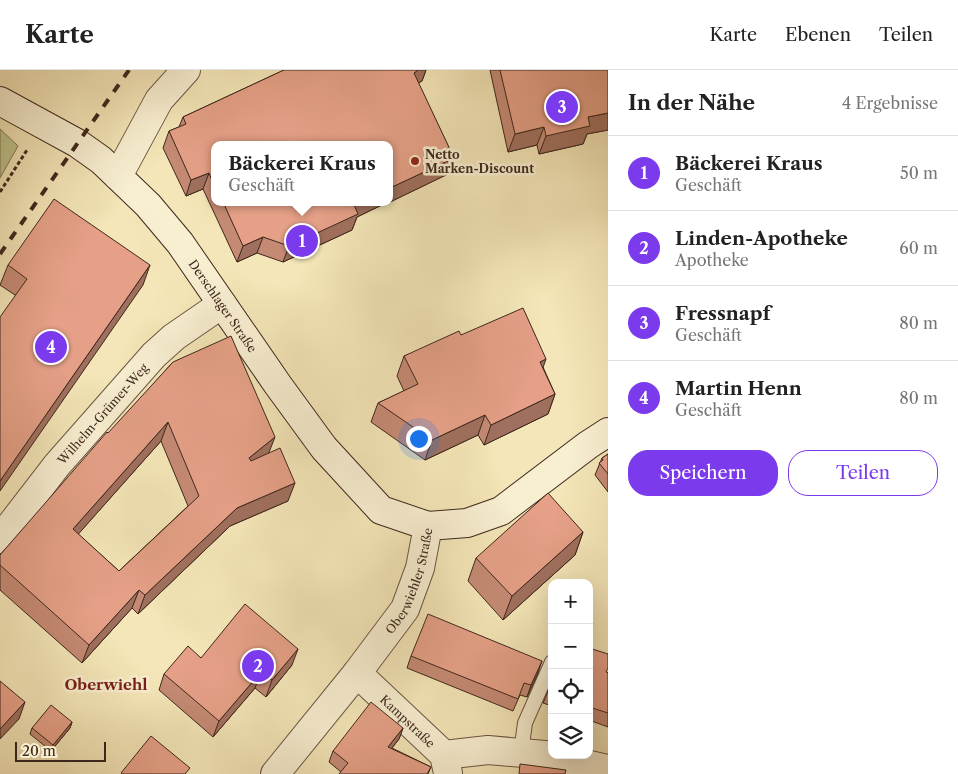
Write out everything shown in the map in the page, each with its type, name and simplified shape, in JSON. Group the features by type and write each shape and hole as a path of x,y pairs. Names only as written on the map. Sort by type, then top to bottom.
{"street":[{"path":"118,176 159,100 186,70"},
{"name":"Derschlager Straße","path":"3,102 101,160 118,176 148,206 180,243 324,448 362,491 381,510 428,526"},
{"name":"Wilhelm-Grümer-Weg","path":"0,539 57,465 154,355 174,336 222,304"},
{"name":"Oberwiehler Straße","path":"275,774 405,609 420,568 428,526 467,523 501,511 608,432"},
{"name":"Kampstraße","path":"357,672 446,765"},
{"path":"446,765 488,750 545,755 608,769"}],"lane":[{"path":"521,753 525,723 549,669"}],"path":[{"path":"0,192 43,124"}],"green space":[{"path":"0,129 18,146 0,178"}],"building":[{"name":"Netto Marken-Discount","path":"284,70 418,70 414,73 454,158 393,187 393,141 211,141 211,178 209,173 191,180 169,131 186,124 183,117"},
{"path":"500,70 608,70 608,113 588,117 590,126 546,136 544,127 515,134"},
{"path":"54,199 150,265 0,481 0,317 27,279 8,265"},
{"path":"225,206 354,206 358,214 289,246 263,237 243,246"},
{"path":"523,308 546,359 540,362 555,394 491,425 485,415 432,440 378,403 418,384 404,356 459,331 461,335"},
{"path":"231,336 275,437 249,458 251,461 280,448 295,483 237,508 145,595 139,590 89,645 0,565 0,555 107,432 173,362","holes":["168,422 199,496 119,571 73,529"]},
{"path":"608,454 608,474 599,463"},
{"path":"548,493 583,532 512,596 476,558"},
{"path":"245,604 298,649 272,680 261,672 219,721 164,674 188,646 201,658"},
{"path":"428,614 542,661 531,685 524,683 518,699 411,656"},
{"path":"593,649 608,654 608,668 606,672 608,673 608,713 593,708"},
{"path":"0,681 25,702 0,729"},
{"path":"371,702 403,728 388,747 431,767 427,774 339,774 348,763 333,751"},
{"path":"51,705 72,722 53,745 32,728"},
{"path":"151,736 190,768 185,774 121,773"},
{"path":"520,764 566,770 565,774 519,774"}],"railway":[{"path":"0,254 129,70"}],"place":[{"name":"Fressnapf","path":"562,107"},
{"name":"Netto Marken-Discount","path":"415,161"},
{"name":"Bäckerei Kraus","path":"302,241"},
{"name":"Martin Henn","path":"51,347"},
{"name":"Linden-Apotheke","path":"258,666"}],"district":[{"name":"Oberwiehl","path":"106,684"}]}
